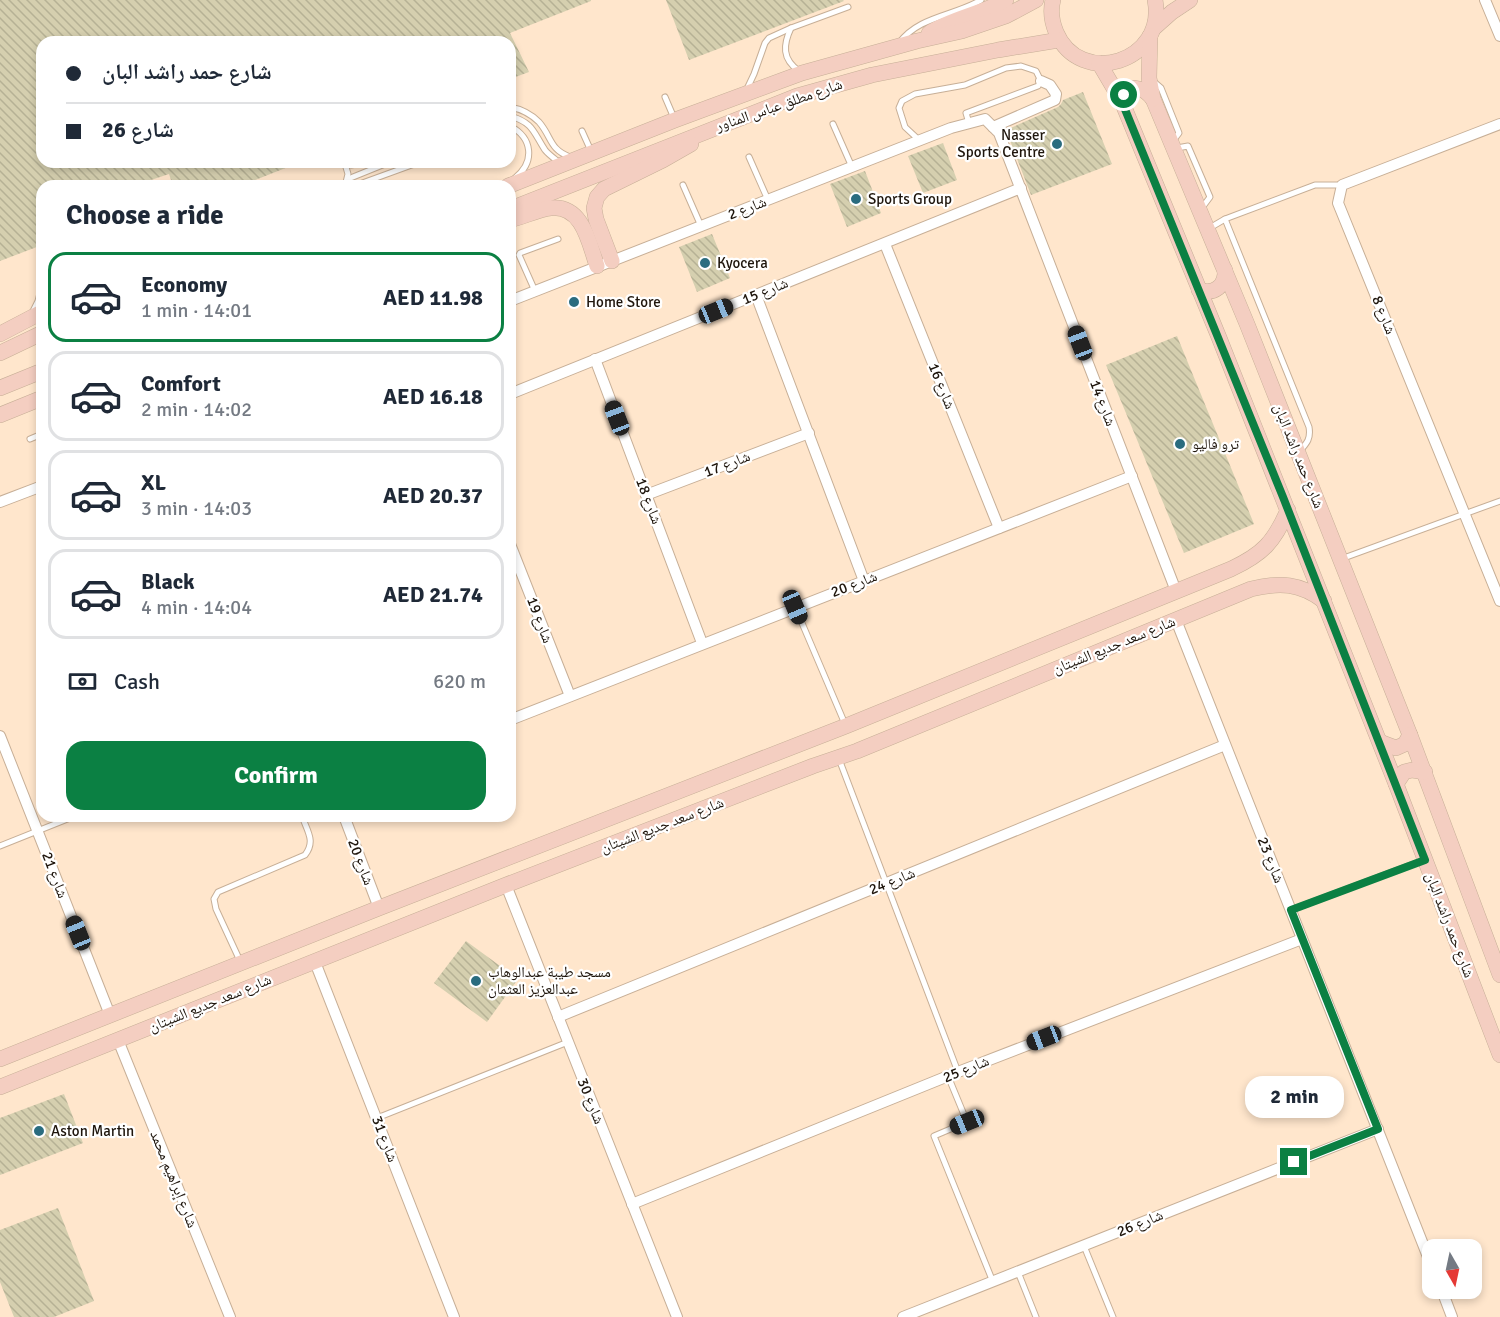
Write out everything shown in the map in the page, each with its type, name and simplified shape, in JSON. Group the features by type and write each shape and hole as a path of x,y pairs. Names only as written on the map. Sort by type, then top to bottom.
{"street":[{"path":"917,41 942,25 990,9 1006,0"},
{"name":"شارع مطلق عباس المناور","path":"516,183 802,73 962,31 1006,16 1036,0"},
{"path":"1053,0 1051,6 1053,23 1059,40 1071,52 1086,61 1099,63 1119,62 1134,55 1172,12 1190,0"},
{"name":"شارع حمد راشد البان","path":"1155,0 1157,10 1152,32 1149,78 1153,99 1225,270 1425,772 1500,975"},
{"path":"1485,0 1500,36"},
{"name":"شارع مطلق عباس المناور","path":"516,207 797,96 872,75 1059,40"},
{"name":"شارع حمد راشد البان","path":"1099,63 1122,102 1288,510 1500,1055"},
{"name":"شارع 2","path":"516,299 951,128 969,123 989,123 1055,100 1056,94 1050,85 1041,81"},
{"path":"1122,102 1124,95 1130,89 1138,87 1153,99"},
{"name":"شارع 14","path":"989,123 999,133 1021,188 1176,591"},
{"path":"1342,185 1500,124"},
{"path":"605,264 594,208 597,197 604,189 680,152 708,130"},
{"name":"شارع 8","path":"1342,185 1338,202 1500,601"},
{"name":"شارع 15","path":"516,392 1021,188"},
{"path":"516,218 551,208 566,209 577,217 605,264"},
{"name":"شارع 16","path":"885,244 999,528"},
{"path":"1199,290 1210,292 1216,290 1224,282 1225,270"},
{"path":"756,295 864,581"},
{"path":"0,334 36,315"},
{"path":"0,353 36,339"},
{"name":"شارع 18","path":"595,359 702,643"},
{"path":"0,388 36,373"},
{"path":"0,415 36,400"},
{"name":"شارع 17","path":"646,495 809,433"},
{"name":"شارع 20","path":"516,718 1132,476"},
{"path":"0,502 36,488"},
{"name":"شارع سعد جديع الشيتان","path":"0,1059 846,726 1231,569 1250,560 1267,547 1280,530 1288,510"},
{"name":"شارع 19","path":"516,559 570,696"},
{"path":"1231,569 1236,571 1244,583 1241,594"},
{"name":"شارع سعد جديع الشيتان","path":"0,1087 506,885 857,751 1251,590 1272,585 1295,586 1315,594 1324,601"},
{"name":"شارع 23","path":"1176,620 1422,1241"},
{"path":"846,726 843,734 844,742 849,748 857,751"},
{"path":"1380,742 1396,748 1406,744 1410,735"},
{"name":"شارع 21","path":"0,736 110,1015"},
{"path":"805,742 815,744 820,752 819,760 813,766"},
{"name":"شارع 24","path":"558,1017 1226,745"},
{"path":"1396,784 1404,772 1412,770 1425,772"},
{"name":"شارع 20","path":"346,822 379,908"},
{"name":"شارع 30","path":"506,885 677,1317"},
{"path":"1479,922 1500,948"},
{"name":"شارع 25","path":"632,1204 953,1074 1302,939"},
{"name":"شارع 31","path":"315,962 454,1317"},
{"path":"80,1027 73,1033 71,1042 76,1050 89,1052"},
{"name":"شارع إبراهيم محمد","path":"118,1040 230,1317"},
{"path":"23,1050 32,1051 37,1057 37,1070 31,1075"},
{"name":"شارع 26","path":"903,1317 1378,1129"},
{"path":"1445,1299 1451,1317"}],"lane":[{"path":"895,47 905,34 924,22 981,0"},
{"path":"744,94 765,43 774,35 848,7"},
{"path":"791,28 785,40 785,50 788,60 802,73"},
{"path":"919,140 905,127 899,108 902,101 915,94 965,85 1006,68 1021,66 1036,70 1041,81 1038,86 966,113 969,123"},
{"path":"1149,78 1161,88 1179,133 1173,145"},
{"path":"666,97 675,120"},
{"path":"516,108 530,114 539,122 555,149 568,161"},
{"path":"516,118 533,129 547,152 568,161"},
{"path":"833,124 852,167"},
{"path":"510,180 520,174 525,167 529,152 524,136 516,130"},
{"path":"582,131 591,152"},
{"path":"749,157 768,200"},
{"path":"346,168 348,179 375,168"},
{"path":"370,180 404,168"},
{"path":"683,184 701,226"},
{"path":"1208,229 1225,219 1315,185 1342,185"},
{"path":"1225,219 1309,426 1309,441 1298,454"},
{"path":"536,291 519,255 558,239"},
{"path":"30,439 36,436"},
{"path":"1340,559 1500,501"},
{"path":"795,607 846,726"},
{"path":"839,758 887,883 953,1074 967,1122 934,1136 993,1281"},
{"path":"0,846 60,822"},
{"path":"241,963 216,909 214,899 218,892 305,855 310,848 311,841 304,822"},
{"path":"1291,910 1425,860"},
{"path":"377,1118 568,1042"},
{"path":"1084,1245 1113,1317"},
{"path":"1018,1272 1036,1317"}],"building":[{"path":"0,0 591,0 510,33 511,36 36,36 36,168 285,168 255,180 171,180 169,174 151,180 36,180 36,247 0,261"},
{"path":"666,0 843,0 844,1 689,60"},
{"path":"516,45 529,72 516,77"},
{"name":"Nasser Sports Centre","path":"1083,92 1112,164 1031,195 1006,130 1058,107 1063,100"},
{"path":"943,143 957,180 923,193 908,156"},
{"name":"Sports Group","path":"865,171 881,213 847,227 830,184"},
{"name":"Kyocera","path":"712,234 730,278 697,292 679,247"},
{"name":"ترو فاليو","path":"1177,336 1254,524 1184,553 1106,365"},
{"name":"مسجد طيبة عبدالوهاب عبدالعزيز العثمان","path":"466,941 518,979 487,1022 434,983"},
{"name":"Aston Martin","path":"64,1094 83,1143 0,1175 0,1118"},
{"path":"58,1208 94,1301 54,1317 14,1317 0,1282 0,1230"}],"place":[{"name":"Nasser Sports Centre","path":"1057,144"},
{"name":"Sports Group","path":"856,199"},
{"name":"Kyocera","path":"705,263"},
{"name":"Home Store","path":"574,302"},
{"name":"ترو فاليو","path":"1180,444"},
{"name":"مسجد طيبة عبدالوهاب عبدالعزيز العثمان","path":"476,981"},
{"name":"Aston Martin","path":"39,1131"}],"route":[{"path":"1124,95 1122,102 1283,497 1425,860 1291,910 1378,1129 1294,1162"}]}
